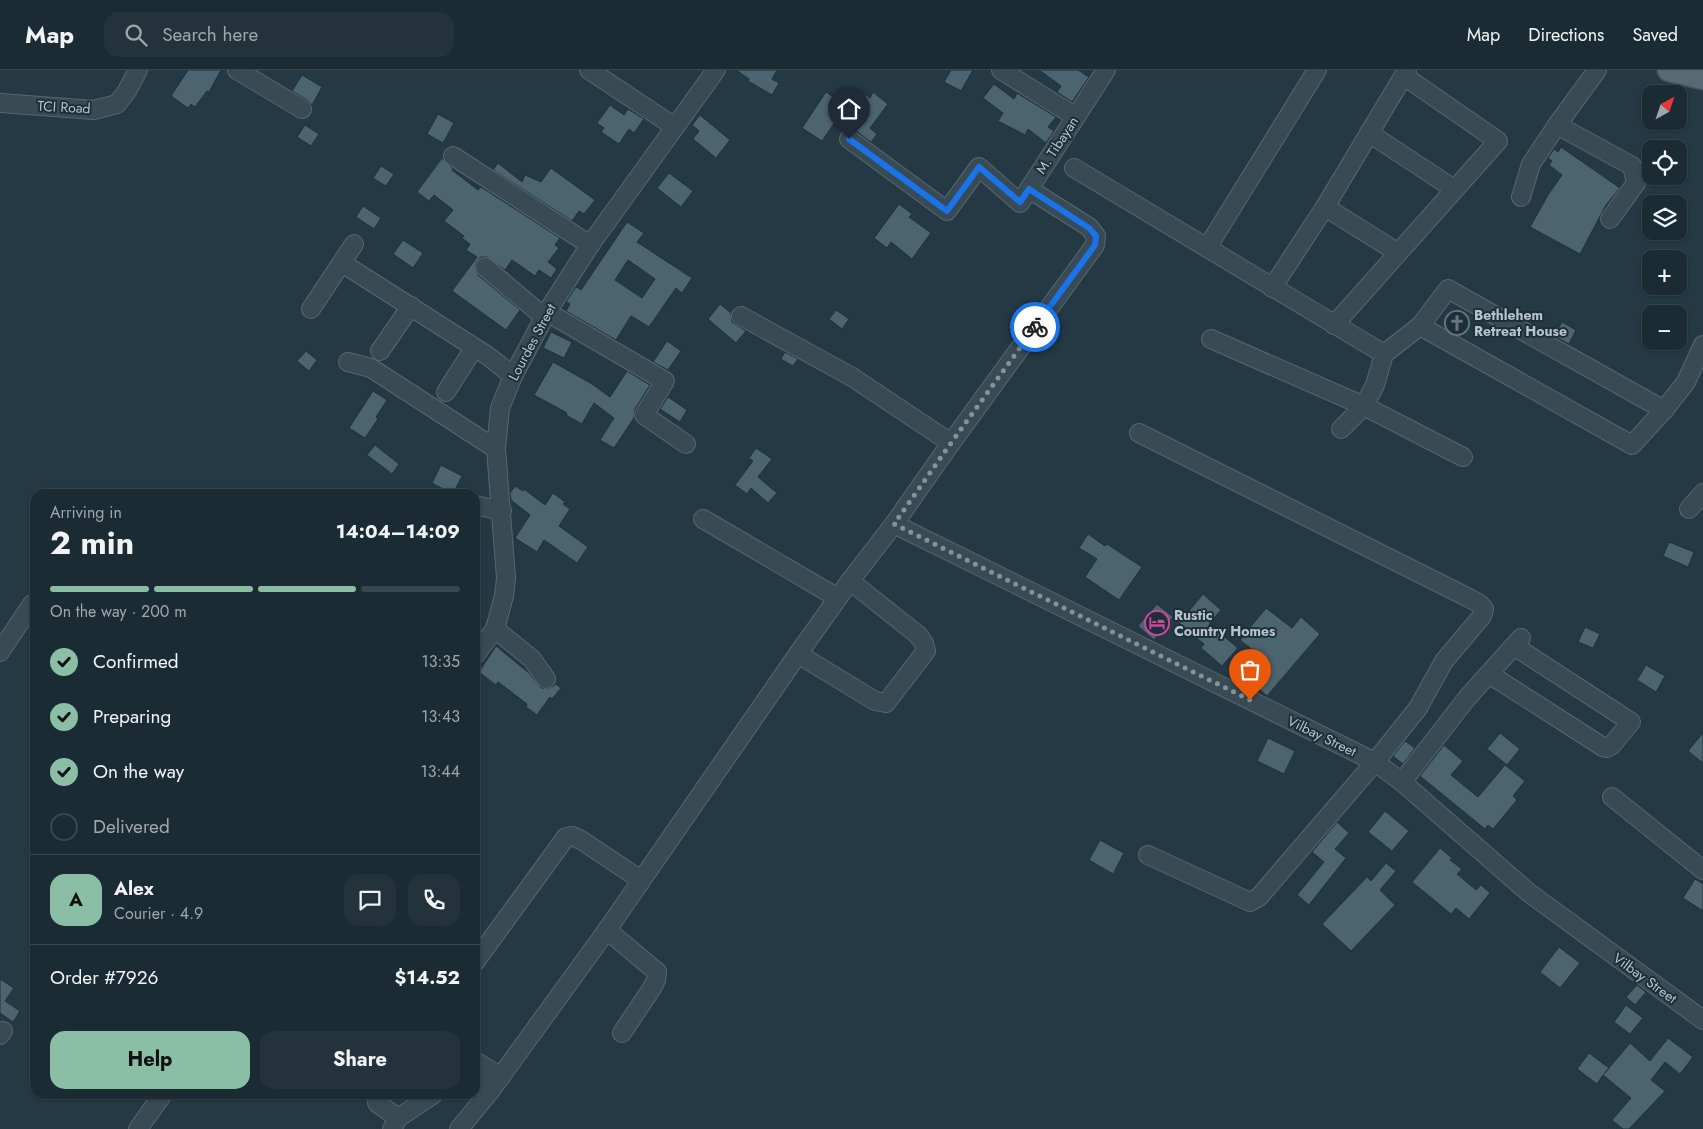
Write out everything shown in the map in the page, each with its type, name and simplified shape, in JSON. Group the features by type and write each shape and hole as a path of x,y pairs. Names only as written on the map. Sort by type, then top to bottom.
{"main road":[{"path":"1669,70 1703,78"}],"street":[{"name":"TCI Road","path":"0,103 94,110 117,104 128,91 138,70"},
{"path":"237,70 302,109"},
{"path":"589,70 675,127"},
{"name":"Lourdes Street","path":"480,648 495,629 504,596 506,578 496,449 500,408 513,376 546,315 590,245 716,70"},
{"path":"1001,70 1076,116"},
{"name":"M. Tibayan","path":"849,139 947,211 979,167 1020,202 1106,70"},
{"path":"1207,248 1317,70"},
{"path":"1521,197 1532,164 1557,125 1597,70"},
{"path":"1272,288 1325,207 1406,73 1498,141 1397,252 1334,325"},
{"path":"1557,125 1632,166 1636,183 1610,218"},
{"path":"1369,133 1454,189"},
{"path":"453,156 590,245"},
{"path":"1074,168 1384,354"},
{"path":"459,1129 496,1083 642,880 850,581 894,524 1095,245 1096,236 1089,228 1029,189"},
{"path":"1325,207 1397,252"},
{"path":"311,309 354,244"},
{"path":"342,264 488,356 513,376"},
{"path":"484,267 546,315 665,380 644,415 686,444"},
{"path":"1342,429 1364,406 1375,386 1384,354 1420,326 1448,289 1664,410"},
{"path":"380,351 411,306"},
{"path":"741,316 852,378 951,443"},
{"path":"1420,326 1632,445 1664,410 1686,382 1703,345"},
{"path":"1211,339 1364,406 1463,457"},
{"path":"446,392 474,348"},
{"path":"348,362 371,368 496,449"},
{"path":"1139,433 1451,589 1480,604 1484,610 1482,616 1444,661 1418,708 1375,762 1260,897 1250,902 1148,854"},
{"path":"1689,509 1703,493"},
{"path":"480,506 502,511"},
{"path":"703,519 838,598"},
{"name":"Vilbay Street","path":"894,524 1375,762 1402,782 1528,892 1703,1020"},
{"path":"798,654 875,701 886,702 926,651 924,643 918,635 850,581"},
{"path":"0,652 6,629 30,606"},
{"path":"495,629 532,659 546,679"},
{"path":"1402,782 1468,698 1489,674 1518,642 1631,722 1612,745 1607,748 1602,747 1489,674"},
{"path":"1612,797 1703,870"},
{"path":"480,955 566,837 572,836 581,840 642,880"},
{"path":"606,930 656,972 656,980 652,988 622,1033"},
{"path":"480,1066 496,1083"},
{"path":"480,1081 496,1083"},
{"path":"138,1129 159,1099"},
{"path":"376,1103 395,1124 428,1099"}],"building":[{"path":"188,70 221,70 209,92 207,91 195,107 191,104 188,108 171,96"},
{"path":"736,70 777,70 772,79 779,83 772,95 748,81 749,79"},
{"path":"951,70 973,70 961,91 944,82"},
{"path":"1039,70 1078,70 1089,77 1072,102 1057,92 1061,86"},
{"path":"302,75 322,87 312,105 292,91"},
{"path":"994,84 1014,99 1017,93 1056,117 1048,127 1054,131 1046,143 1028,129 1025,135 998,121 1003,113 983,98"},
{"path":"826,92 853,110 865,94 870,98 873,92 888,104 870,128 877,134 871,142 855,130 845,129 835,122 822,141 802,128"},
{"path":"610,105 624,115 628,109 644,119 634,133 629,129 619,144 601,132 604,128 597,123"},
{"path":"438,114 454,123 443,143 427,134"},
{"path":"700,115 730,140 716,158 693,139 699,131 692,125"},
{"path":"305,125 319,134 311,146 297,137"},
{"path":"1561,147 1620,188 1606,205 1580,254 1530,227 1562,175 1549,165 1552,161 1548,158 1554,149 1558,152"},
{"path":"442,158 452,170 478,190 481,187 560,238 555,245 559,248 548,262 557,269 551,278 539,270 535,276 512,260 505,270 487,257 481,257 477,261 475,266 478,275 520,310 506,330 452,291 477,257 466,250 470,244 462,238 464,236 444,221 453,210 434,195 429,201 417,192"},
{"path":"498,163 522,182 525,175 541,182 551,168 595,200 584,214 579,211 572,221 493,170"},
{"path":"381,166 394,174 386,186 373,178"},
{"path":"669,173 693,191 681,207 657,188"},
{"path":"899,204 912,214 909,217 931,233 912,259 891,242 887,248 874,238"},
{"path":"363,206 381,218 374,229 356,217"},
{"path":"627,222 644,233 637,242 692,278 682,293 676,288 649,327 631,316 616,340 566,311 570,304 566,302 575,288 577,287 581,290","holes":["628,260 655,279 642,298 615,280"]},
{"path":"403,240 423,253 413,268 393,254"},
{"path":"720,304 731,313 732,322 746,331 736,343 708,319"},
{"path":"836,310 849,319 842,329 829,319"},
{"path":"1562,322 1576,330 1569,344 1554,336"},
{"path":"551,332 572,342 564,358 543,348"},
{"path":"667,341 681,351 668,370 653,362"},
{"path":"306,351 317,360 309,371 297,361"},
{"path":"785,352 798,359 793,366 781,359"},
{"path":"553,362 592,384 610,397 627,371 650,385 635,409 634,418 614,448 600,440 614,418 594,403 582,424 566,415 567,413 534,395"},
{"path":"373,391 387,400 376,417 378,419 365,438 349,428"},
{"path":"668,397 687,410 680,422 660,409"},
{"path":"375,445 399,464 392,474 367,455"},
{"path":"756,448 772,459 758,477 777,493 768,503 751,488 747,494 735,485 753,461 749,458"},
{"path":"441,465 462,476 456,489 443,489 432,483"},
{"path":"515,486 523,491 524,489 545,505 553,493 565,502 563,504 570,509 559,526 588,547 577,563 544,540 537,552 515,538 530,515 511,500 510,493"},
{"path":"1088,534 1142,567 1119,600 1085,577 1097,559 1079,548"},
{"path":"1669,542 1694,552 1688,567 1663,556"},
{"path":"1203,594 1221,610 1209,624 1238,648 1222,666 1201,648 1204,644 1179,623"},
{"path":"1157,604 1173,617 1154,640 1138,626"},
{"path":"1266,608 1292,628 1301,617 1320,634 1267,696 1248,679 1265,660 1240,640"},
{"path":"1585,627 1600,634 1593,648 1578,642"},
{"path":"496,646 529,673 541,688 547,689 556,684 561,688 552,699 550,697 537,715 526,707 527,704 498,682 496,685 480,673"},
{"path":"1646,665 1665,676 1656,692 1637,680"},
{"path":"1500,733 1520,749 1507,765 1487,749"},
{"path":"1703,733 1703,763 1688,751"},
{"path":"1268,738 1295,751 1284,774 1257,761"},
{"path":"1405,741 1415,748 1403,764 1393,756"},
{"path":"1444,745 1463,761 1451,775 1478,797 1505,765 1525,781 1513,796 1517,800 1493,829 1488,825 1485,829 1420,776"},
{"path":"1385,811 1409,831 1392,851 1368,832"},
{"path":"1337,822 1349,833 1335,849 1346,858 1309,905 1297,895 1324,862 1312,852"},
{"path":"1100,840 1124,853 1113,874 1089,860"},
{"path":"1440,848 1452,858 1450,860 1462,869 1457,874 1476,890 1481,885 1490,893 1469,919 1456,908 1451,914 1412,882"},
{"path":"1386,863 1396,871 1380,890 1395,905 1351,951 1322,924 1367,877 1371,881"},
{"path":"1695,879 1703,884 1703,911 1683,898"},
{"path":"1559,947 1580,963 1560,988 1540,972"},
{"path":"0,979 14,988 5,1001 20,1011 13,1022 0,1013"},
{"path":"1637,985 1646,992 1635,1005 1626,997"},
{"path":"1626,1005 1643,1018 1630,1034 1614,1022"},
{"path":"1668,1038 1693,1057 1680,1074 1665,1062 1651,1080 1665,1091 1629,1129 1623,1129 1612,1120 1631,1098 1603,1075 1597,1084 1577,1069 1589,1053 1609,1068 1604,1074 1630,1043 1650,1061"}],"way so far":[{"path":"1035,327 894,524 1250,700"}],"place":[{"name":"Bethlehem Retreat House","path":"1457,323"},
{"name":"Rustic Country Homes","path":"1157,623"}],"route":[{"path":"849,139 947,211 979,167 1020,202 1029,189 1089,228 1096,236 1095,245 1035,327"}]}
